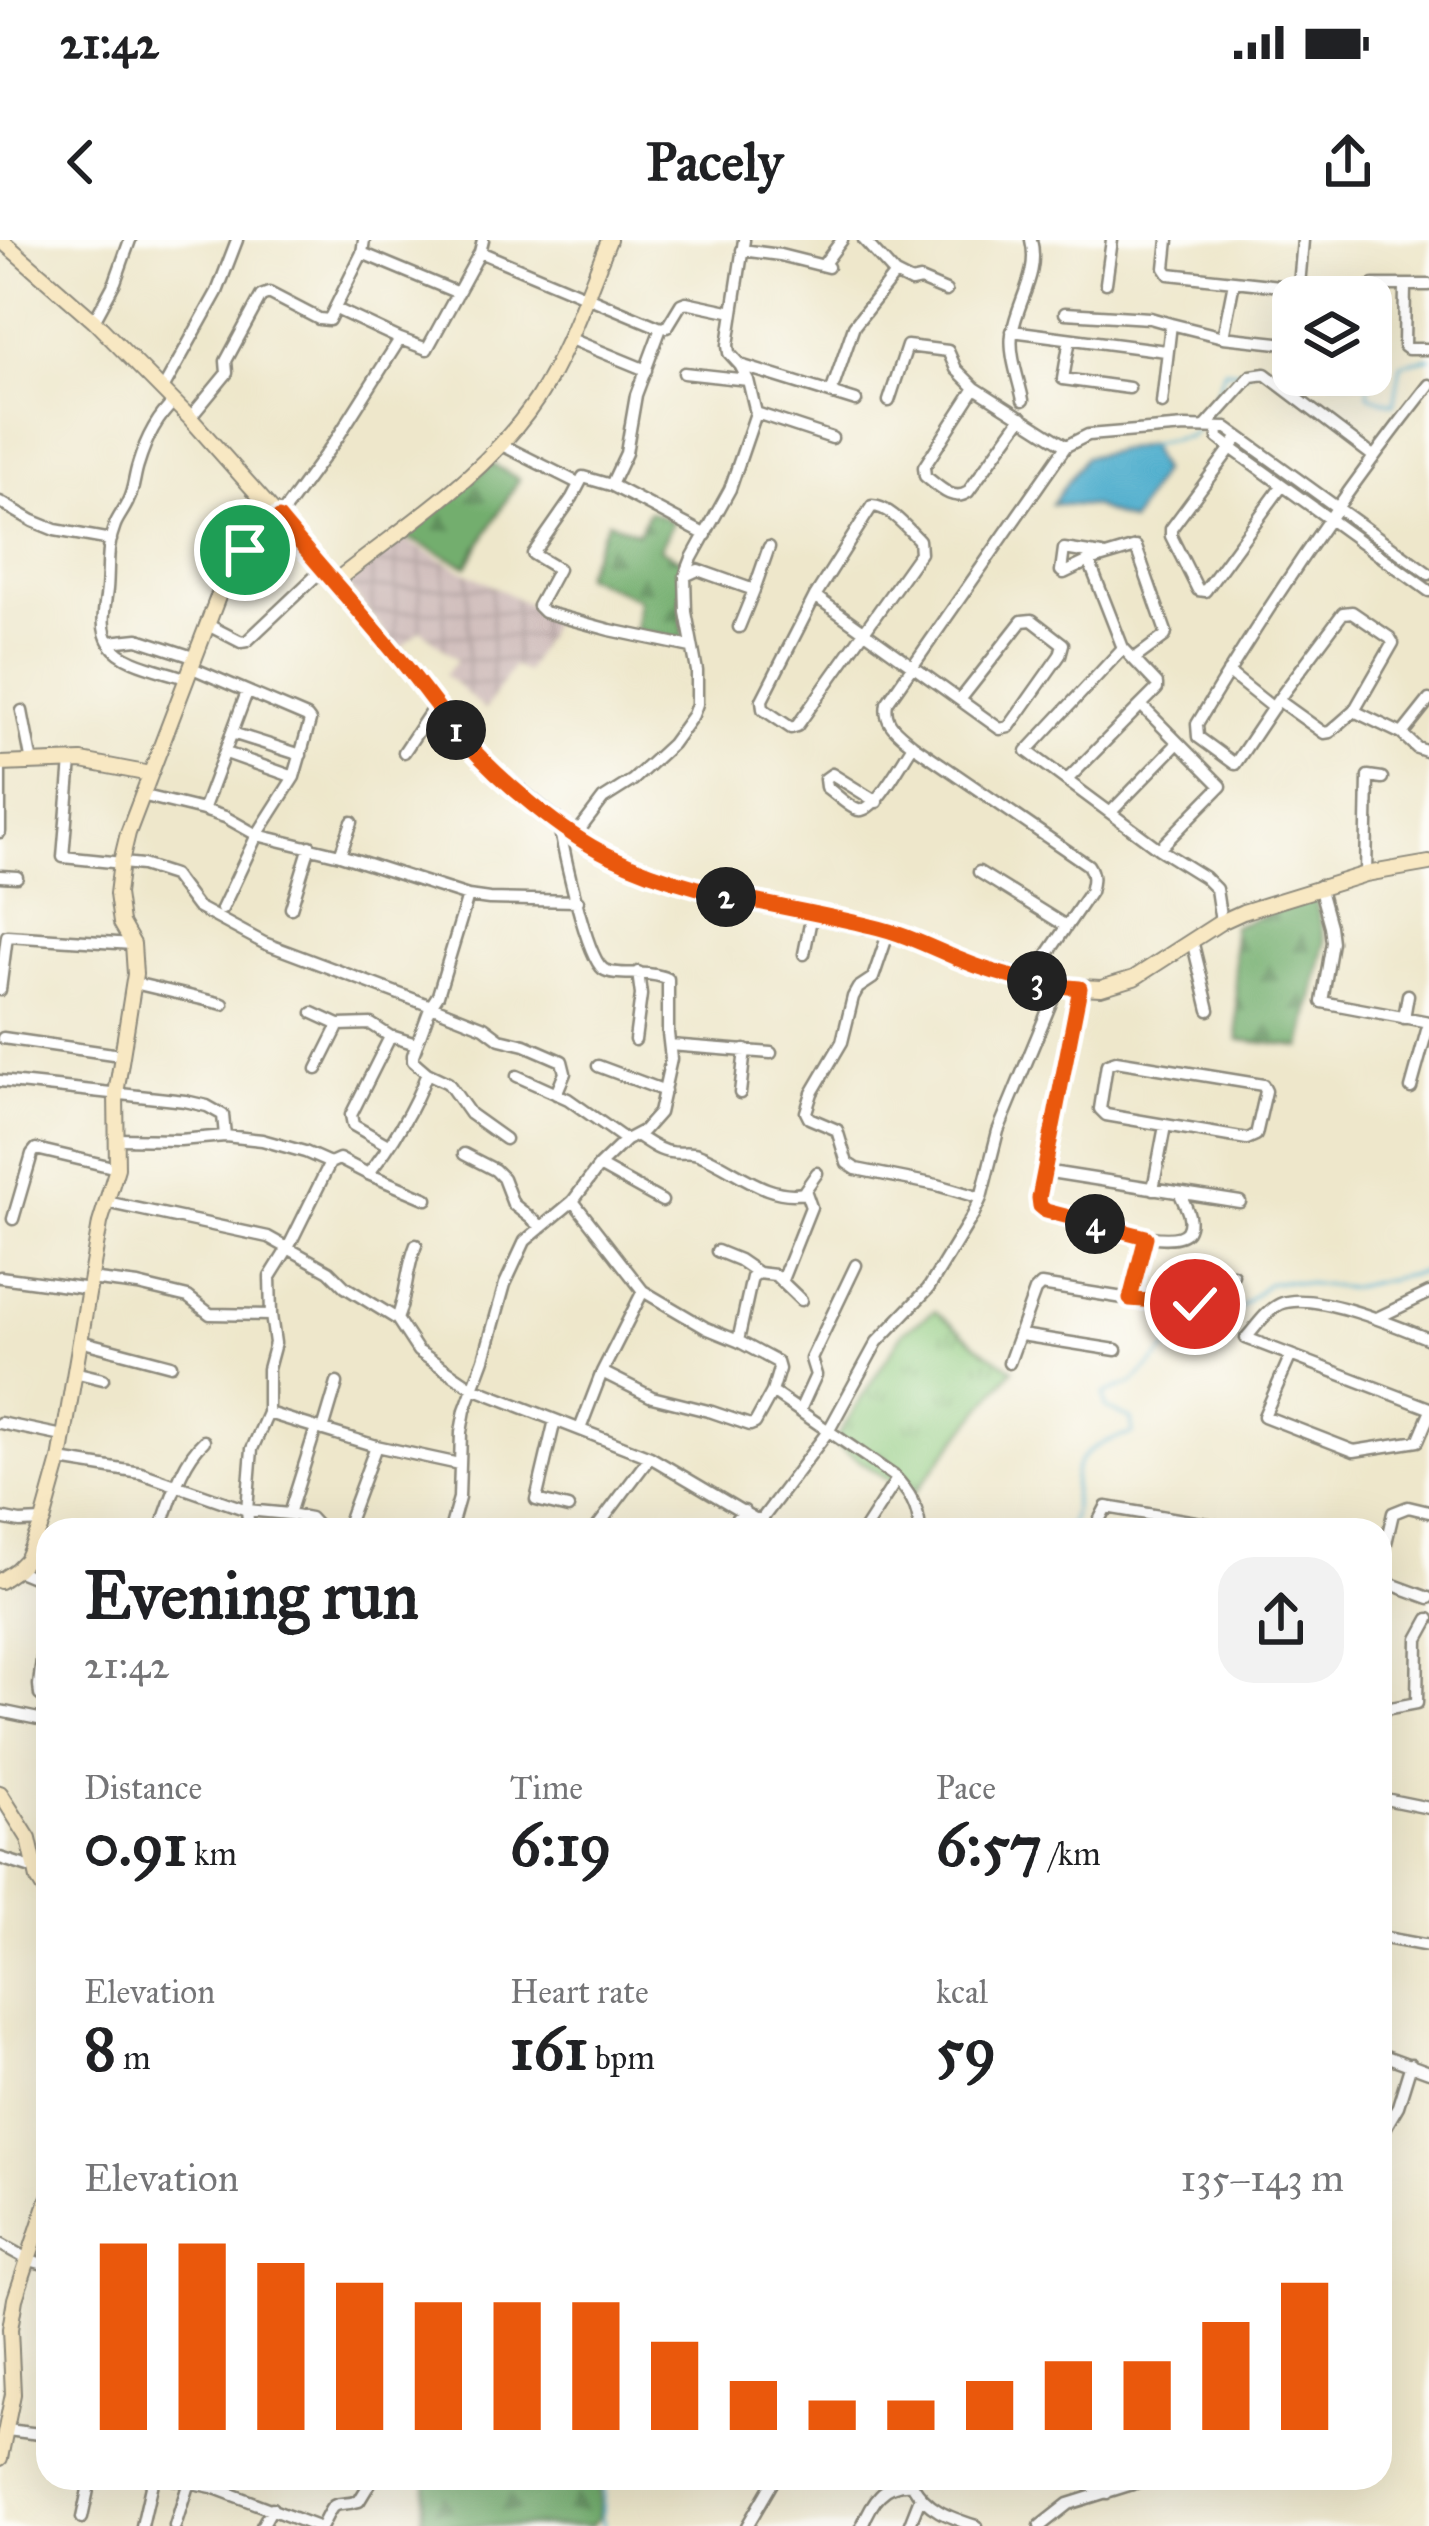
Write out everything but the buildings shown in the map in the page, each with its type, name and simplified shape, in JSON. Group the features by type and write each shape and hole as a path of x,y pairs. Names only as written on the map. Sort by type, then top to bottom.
{"street":[{"path":"1,240 94,321 190,418 487,764 559,824 604,854 727,897 889,931 982,968 1080,988 1101,988 1134,978 1221,922 1318,886 1429,863"},
{"path":"94,321 130,240"},
{"path":"163,389 218,292 237,240"},
{"path":"333,583 440,500 500,444 536,400 609,240"},
{"path":"575,836 603,799 633,780 672,744 692,715 698,688 685,576 730,489 756,413 748,380 728,349 743,245 826,266 842,240"},
{"path":"864,240 895,274 946,291"},
{"path":"1024,400 1012,332 1033,268 1031,240"},
{"path":"1106,283 1112,240"},
{"path":"1168,240 1169,274 1272,288"},
{"path":"1300,276 1303,240"},
{"path":"336,309 427,349 480,243 661,328 667,327 686,302 733,312"},
{"path":"190,418 227,373 226,361 260,296 269,293 331,319 363,247 458,293"},
{"path":"831,393 854,326 895,274"},
{"path":"1223,337 1234,282"},
{"path":"1392,286 1429,285"},
{"path":"1405,286 1404,346 1429,349"},
{"path":"283,318 292,304"},
{"path":"1065,313 1138,317 1223,337 1272,342"},
{"path":"1162,403 1171,324"},
{"path":"610,485 626,453 636,395 661,328"},
{"path":"1012,332 1166,351"},
{"path":"568,338 646,370"},
{"path":"45,1518 60,1460 106,1202 117,1168 116,1094 135,958 118,904 121,862 141,795 233,566 279,518 400,339"},
{"path":"1070,339 1064,379 1129,388"},
{"path":"889,400 904,349 911,345 948,351 956,369 975,388 1066,446"},
{"path":"740,365 856,401"},
{"path":"684,373 748,380"},
{"path":"1209,427 1252,376 1265,374 1373,456"},
{"path":"1228,672 1276,704 1324,733 1354,711 1393,643 1352,612 1342,613 1276,704 1235,764 1198,737 1197,724 1228,672 1373,456 1429,385"},
{"path":"975,388 924,467 925,476 955,497 968,492 1022,417"},
{"path":"174,402 153,428 127,505 115,525 106,559 103,615 109,642 127,658 190,667"},
{"path":"756,413 832,439"},
{"path":"1209,427 1282,486 1429,574"},
{"path":"1038,981 1045,958 1090,892 1093,882 1088,865 913,745 888,723 885,713 887,703 1066,446 1088,436 1228,428 1429,591"},
{"path":"1239,436 1171,529 1198,590 1204,591 1282,486"},
{"path":"500,444 578,483"},
{"path":"691,647 538,608 558,571 533,552 584,476 706,535"},
{"path":"0,502 55,530 110,540"},
{"path":"872,506 882,507 919,540 920,553 796,728 791,728 763,709 762,700 815,596 872,506"},
{"path":"740,627 769,547"},
{"path":"1103,555 1064,549 1061,572 1103,555 1138,549 1166,630 1165,636 1134,659"},
{"path":"1067,780 1157,684 1123,648 1090,561"},
{"path":"206,624 241,642 247,640 322,569"},
{"path":"685,576 698,569 754,590"},
{"path":"815,596 1000,729 1006,729 1060,655 1063,644 1032,620 1022,621 960,700"},
{"path":"109,642 138,639 190,667 307,717 310,725 294,777 257,835 222,909"},
{"path":"1123,648 1027,751 1216,889 1221,922"},
{"path":"203,810 247,692"},
{"path":"1402,734 1429,700"},
{"path":"404,752 436,704"},
{"path":"1141,705 1221,786 1160,849"},
{"path":"22,710 32,763"},
{"path":"1354,711 1429,752"},
{"path":"232,733 301,755"},
{"path":"1111,812 1178,743"},
{"path":"877,802 913,745"},
{"path":"226,753 294,777"},
{"path":"0,832 0,764 70,761 150,774"},
{"path":"70,761 63,857 142,865 172,875 196,908 265,944 562,1061 565,1070 556,1094"},
{"path":"1366,874 1368,776 1382,778"},
{"path":"141,795 226,817 257,835 310,846 469,896 578,901"},
{"path":"340,855 352,822"},
{"path":"453,1518 459,1498 460,1432 511,1270 525,1241 573,1201 599,1166 659,1112 670,1069 668,979 652,973 614,973 599,964 588,942 559,824"},
{"path":"292,908 310,846"},
{"path":"980,872 1066,926"},
{"path":"0,876 16,877"},
{"path":"1318,886 1332,942 1322,1002 1429,1023 1411,1088"},
{"path":"469,896 413,1061 448,1083 470,1114 506,1139"},
{"path":"804,954 812,914"},
{"path":"889,931 873,978 853,997 842,1042 806,1112 809,1118 837,1130 848,1163 856,1168 981,1198"},
{"path":"0,990 7,936 133,944"},
{"path":"1192,940 1208,1010"},
{"path":"635,1040 641,994 638,972"},
{"path":"134,983 223,1004"},
{"path":"763,1518 830,1430 877,1342 928,1289 973,1216 998,1131 1058,986"},
{"path":"1080,988 1040,1206 1146,1237 1175,1238 1186,1232 1190,1215 1180,1194"},
{"path":"1404,1018 1408,995"},
{"path":"314,1013 339,1024 371,1024 391,1037 416,1044"},
{"path":"317,1070 339,1024"},
{"path":"388,1145 353,1125 351,1114 391,1037"},
{"path":"2,1038 120,1055"},
{"path":"670,1045 771,1053"},
{"path":"740,1093 745,1051"},
{"path":"1109,1062 1258,1083 1266,1091 1252,1139 1165,1126 1102,1113 1109,1062"},
{"path":"598,1066 665,1091"},
{"path":"368,1174 428,1073"},
{"path":"517,1076 631,1138 662,1150 707,1158 766,1189 804,1193 817,1173"},
{"path":"0,1081 207,1106 223,1114 225,1136"},
{"path":"1153,1190 1165,1126"},
{"path":"116,1139 225,1136 262,1140 330,1162 339,1159 427,1199"},
{"path":"13,1220 36,1149 117,1168"},
{"path":"464,1154 495,1170 513,1204 542,1227"},
{"path":"248,1518 252,1449 268,1413 268,1369 275,1343 270,1277 330,1162"},
{"path":"599,1166 662,1201"},
{"path":"1044,1172 1240,1202"},
{"path":"782,1280 811,1208 804,1193"},
{"path":"573,1201 643,1291 779,1366 772,1392 750,1425 652,1396 602,1372"},
{"path":"106,1202 257,1233 288,1248 397,1319 418,1351 473,1388 650,1457 753,1518"},
{"path":"1130,1299 1146,1237"},
{"path":"397,1319 416,1245"},
{"path":"717,1251 758,1273"},
{"path":"800,1410 816,1375 812,1359 856,1265"},
{"path":"738,1341 752,1277 758,1273 782,1280 801,1300"},
{"path":"1009,1363 1041,1285 1195,1304 1232,1275"},
{"path":"0,1277 138,1285 188,1298 211,1315 271,1315"},
{"path":"580,1429 602,1372 643,1291"},
{"path":"1377,1318 1429,1293"},
{"path":"1291,1355 1264,1416 1354,1451 1418,1441 1429,1411 1291,1355 1246,1337 1276,1306 1293,1301 1347,1309 1429,1339"},
{"path":"1021,1335 1116,1350"},
{"path":"80,1341 171,1365"},
{"path":"74,1372 103,1379"},
{"path":"289,1514 338,1384"},
{"path":"772,1392 897,1479 915,1502 918,1518"},
{"path":"268,1413 376,1446 459,1464"},
{"path":"555,1420 536,1500 568,1508"},
{"path":"0,1423 64,1436"},
{"path":"165,1518 204,1441"},
{"path":"349,1518 376,1446"},
{"path":"604,1518 650,1457"},
{"path":"60,1460 141,1473 247,1510 310,1518"},
{"path":"872,1518 897,1479"},
{"path":"1100,1518 1106,1507 1170,1518"},
{"path":"1392,1521 1394,1513 1408,1507 1429,1512"},
{"path":"737,1518 744,1511"},
{"path":"0,1518 36,1520"},
{"path":"5,1576 36,1541"},
{"path":"5,1576 36,1581"},
{"path":"1392,1584 1429,1598"},
{"path":"1392,1708 1417,1703 1418,1639 1429,1618"},
{"path":"0,1711 36,1718"},
{"path":"0,1793 29,1839 35,1869 0,1858"},
{"path":"1392,1800 1429,1808"},
{"path":"1392,1939 1429,1946"},
{"path":"1392,2058 1429,2072"},
{"path":"1392,2115 1412,2064"},
{"path":"0,2458 12,2314 36,2236"},
{"path":"0,2244 36,2262"},
{"path":"6,2420 36,2430"},
{"path":"82,2518 88,2490"},
{"path":"142,2526 151,2490"},
{"path":"175,2526 186,2490"},
{"path":"215,2490 318,2526 331,2506 358,2501 365,2490"},
{"path":"747,2526 768,2490"},
{"path":"862,2526 878,2495 887,2490"},
{"path":"917,2490 938,2512 976,2526"},
{"path":"1102,2490 1107,2492"},
{"path":"1040,2526 1068,2504 1113,2490"},
{"path":"909,2526 920,2498"},
{"path":"262,2526 272,2508"}],"shaded area":[{"path":"398,537 555,618 526,672 513,666 485,710 445,675 457,660 421,630 399,650 342,579"}],"green space":[{"path":"492,464 519,479 467,566 403,536"},
{"path":"649,511 673,522 660,549 685,562 684,640 636,630 638,599 583,575 608,521 638,533"},
{"path":"1315,897 1325,943 1302,1047 1238,1040 1233,926"},
{"path":"935,1311 1013,1369 912,1496 833,1443 904,1331"},
{"path":"426,2490 600,2490 599,2518 590,2526 421,2526"}],"water":[{"path":"1148,444 1161,471 1131,522 1092,506 1052,504 1085,457"}],"waterway":[{"path":"1371,396 1394,404 1401,364 1429,358"},
{"path":"1206,419 1225,370 1247,372"},
{"path":"1150,447 1190,436 1195,430"},
{"path":"1072,1518 1080,1461 1103,1443 1133,1434 1131,1419 1106,1408 1104,1394 1133,1383 1170,1346 1201,1343 1267,1284 1285,1281 1348,1288 1429,1267"},
{"path":"604,2490 604,2526"}],"route":[{"path":"245,550 279,518 487,764 559,824 604,854 727,897 868,925 924,942 982,968 1080,988 1040,1206 1146,1237 1130,1299 1195,1304"}]}
